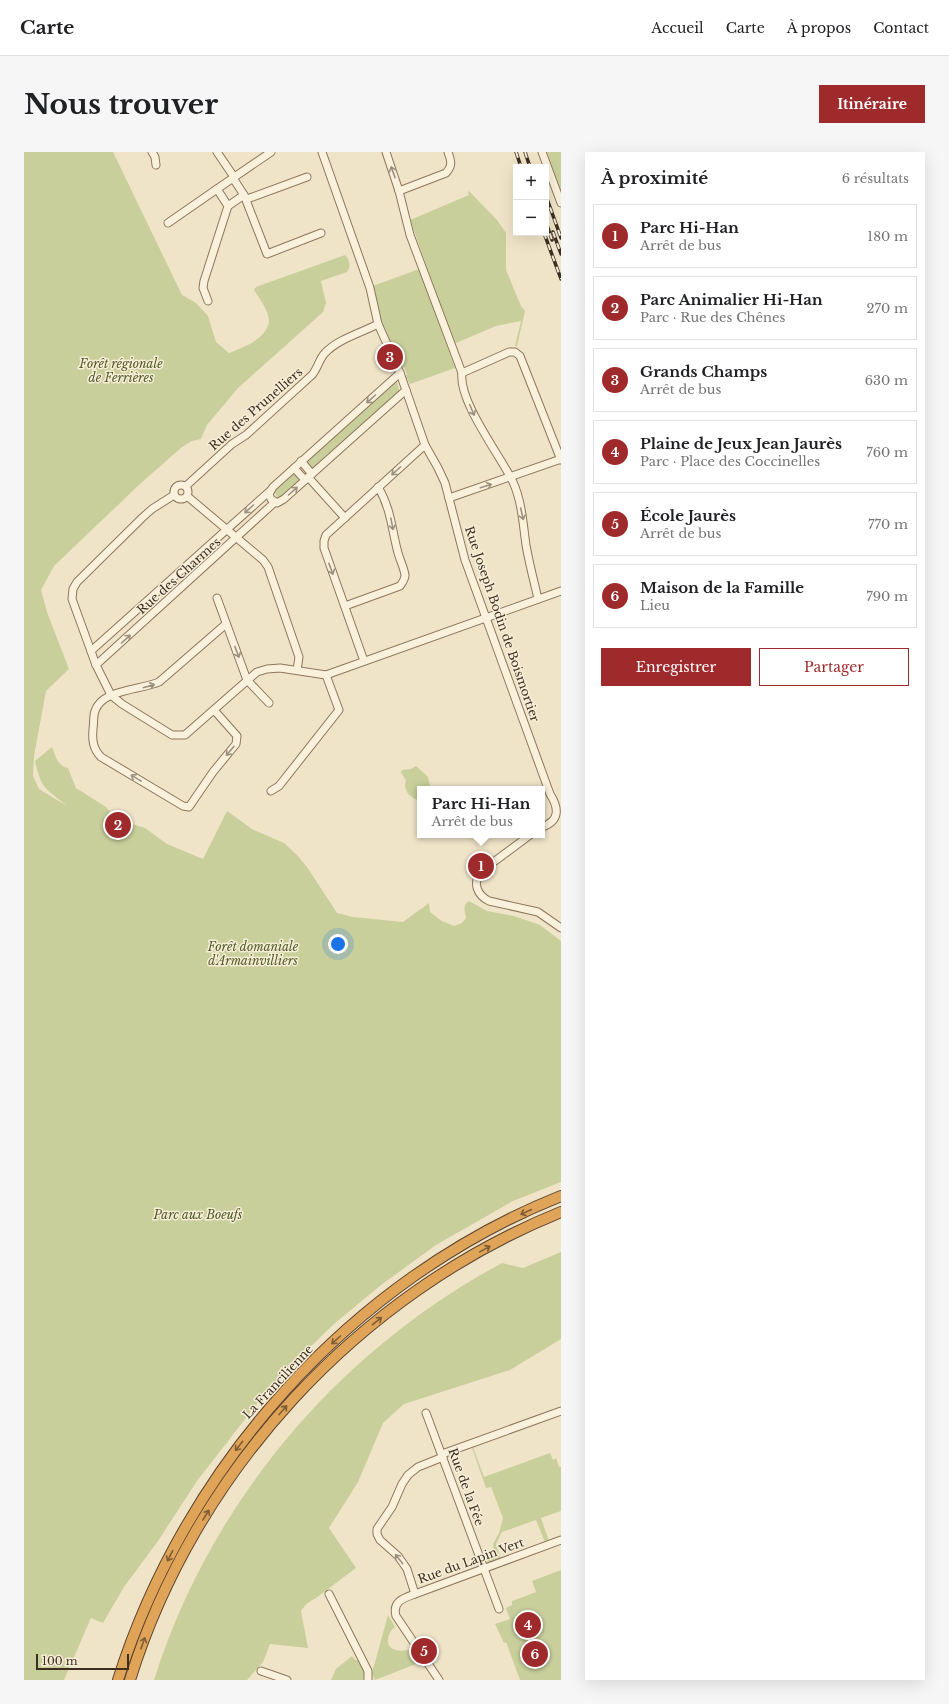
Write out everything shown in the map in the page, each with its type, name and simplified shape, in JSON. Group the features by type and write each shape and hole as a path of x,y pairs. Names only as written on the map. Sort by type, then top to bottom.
{"highway":[{"name":"La Francilienne","path":"118,1680 144,1608 176,1543 216,1477 278,1398 347,1331 409,1279 477,1236 561,1196"},
{"name":"La Francilienne","path":"130,1680 155,1612 186,1548 205,1516 246,1455 286,1406 355,1339 426,1284 485,1248 561,1212"}],"street":[{"path":"152,152 155,157 156,165"},
{"path":"217,152 245,197 267,254 320,233"},
{"path":"168,223 271,152"},
{"name":"Rue Joseph Bodin de Boismortier","path":"322,152 370,288 378,324 400,373 425,446 438,468 449,498 465,560 550,794 557,806 553,821 545,825"},
{"path":"386,152 399,191 413,242 462,373 461,384 477,422 513,484 522,514 526,545 538,599"},
{"path":"399,191 446,173 452,164 448,152"},
{"path":"542,152 561,201"},
{"path":"208,301 203,288 204,281 228,206 245,197 307,177"},
{"path":"216,189 228,206"},
{"name":"Rue des Prunelliers","path":"186,486 232,444 246,436 312,375 318,369 325,353 337,344 378,324"},
{"path":"449,498 561,459 518,354 509,352 462,373"},
{"name":"Rue des Charmes","path":"91,651 272,490 301,461 400,373"},
{"name":"Rue des Charmes","path":"96,665 275,502 284,499 406,390"},
{"path":"364,661 324,548 324,541 326,535 425,446"},
{"path":"301,461 308,477"},
{"path":"294,468 308,477 345,518"},
{"path":"176,486 186,486 188,490 187,496 180,500 176,498 174,495 174,490 176,486"},
{"path":"345,606 400,586 404,582 405,575 398,554 390,513 378,487"},
{"path":"272,490 269,496 275,502"},
{"path":"174,495 142,516 76,582 73,589 74,607 96,665 111,695 122,704 172,735 185,734 257,672 267,669 280,668 326,675 485,616 561,591"},
{"path":"187,496 263,560 268,567 299,657 298,670"},
{"path":"216,598 248,680 268,703"},
{"path":"214,710 237,736 238,740 213,772 189,807 185,807 101,757 92,741 94,712 98,704 111,695 159,682 226,624"},
{"path":"271,791 279,786 338,710 326,675"},
{"path":"526,838 480,872 476,878 476,886 483,898 489,901 538,912 561,928"},
{"path":"415,1594 407,1569 398,1556 380,1540 377,1534 377,1529 392,1507 402,1484 408,1475 418,1467 443,1456 561,1411"},
{"name":"Rue de la Fée","path":"426,1413 499,1610"},
{"name":"Rue du Lapin Vert","path":"439,1680 396,1616 395,1610 397,1603 400,1600 415,1594 561,1540"},
{"path":"329,1594 368,1671 368,1680"},
{"path":"261,1671 287,1680"}],"green space":[{"path":"24,152 113,152 182,295 196,303 208,316 216,342 229,353 259,338 267,327 269,317 254,290 256,287 345,255 349,264 347,272 321,281 326,303 323,312 238,388 207,425 201,439 192,441 182,447 140,484 54,566 41,590 47,612 69,669 46,691 34,756 33,776 39,789 67,806 45,788 37,771 35,761 52,747 59,763 68,768 76,788 106,807 118,820 145,828 167,844 203,859 227,811 252,829 284,843 307,867 337,913 353,917 403,922 429,903 430,912 442,921 454,926 462,923 466,918 465,904 469,901 487,911 514,916 540,925 561,941 561,1182 513,1201 436,1245 381,1285 334,1324 270,1387 197,1481 158,1541 124,1587 103,1623 91,1618 64,1680 24,1680"},
{"path":"547,152 561,152 561,190"},
{"path":"469,191 497,220 506,233 506,270 521,306 525,311 517,346 515,346 521,321 496,326 456,343 455,345 410,220 469,195"},
{"path":"419,269 455,368 410,384 405,375 407,375 404,367 402,367 381,322 373,286"},
{"path":"396,380 400,392 374,414 375,416 372,415 362,424 362,426 351,435 351,437 348,437 339,445 339,448 337,447 327,455 327,458 325,457 314,470 306,460 379,397 378,395"},
{"path":"293,471 302,481 286,496 279,498 277,497 274,490"},
{"path":"416,766 428,777 430,786 417,786 417,800 412,797 406,790 406,780 401,773 402,770 411,769"},
{"path":"561,1252 561,1339 510,1370 404,1404 383,1423 358,1482 329,1528 356,1568 308,1603 301,1611 308,1648 270,1644 263,1662 247,1680 154,1680 178,1615 209,1552 245,1493 288,1438 335,1387 386,1340 442,1299 502,1263 523,1268"},
{"path":"473,1447 484,1477 550,1453 553,1460 556,1458 559,1467 561,1467 561,1511 541,1518 549,1541 545,1542 536,1520 502,1532 496,1544 501,1559 490,1564 488,1563 484,1555 487,1552 493,1555 493,1544 499,1533 503,1518 491,1487 486,1488 472,1448"},
{"path":"561,1570 561,1680 520,1680 506,1642 504,1643 495,1624 510,1619 506,1608 512,1605 512,1601 536,1592 532,1581"},
{"path":"388,1615 395,1627 389,1636 388,1643 390,1646 398,1651 413,1650 421,1662 375,1680 372,1673"},
{"path":"352,1656 355,1660 358,1660 363,1670 363,1680 331,1680 336,1669"}],"railway":[{"path":"516,152 520,164"},
{"path":"525,152 529,164"},
{"path":"547,200 561,238"},
{"path":"549,231 552,240"},
{"path":"553,232 561,254"},
{"path":"545,236 561,279"}],"place":[{"name":"Grands Champs","path":"390,357"},
{"name":"Parc Animalier Hi-Han","path":"118,825"},
{"name":"Parc Hi-Han","path":"481,866"},
{"name":"Plaine de Jeux Jean Jaurès","path":"528,1625"},
{"name":"École Jaurès","path":"424,1651"},
{"name":"Maison de la Famille","path":"535,1654"}],"park label":[{"name":"Forêt régionale de Ferrières","path":"121,371"},
{"name":"Forêt domaniale d'Armainvilliers","path":"253,954"},
{"name":"Parc aux Boeufs","path":"198,1215"}]}
